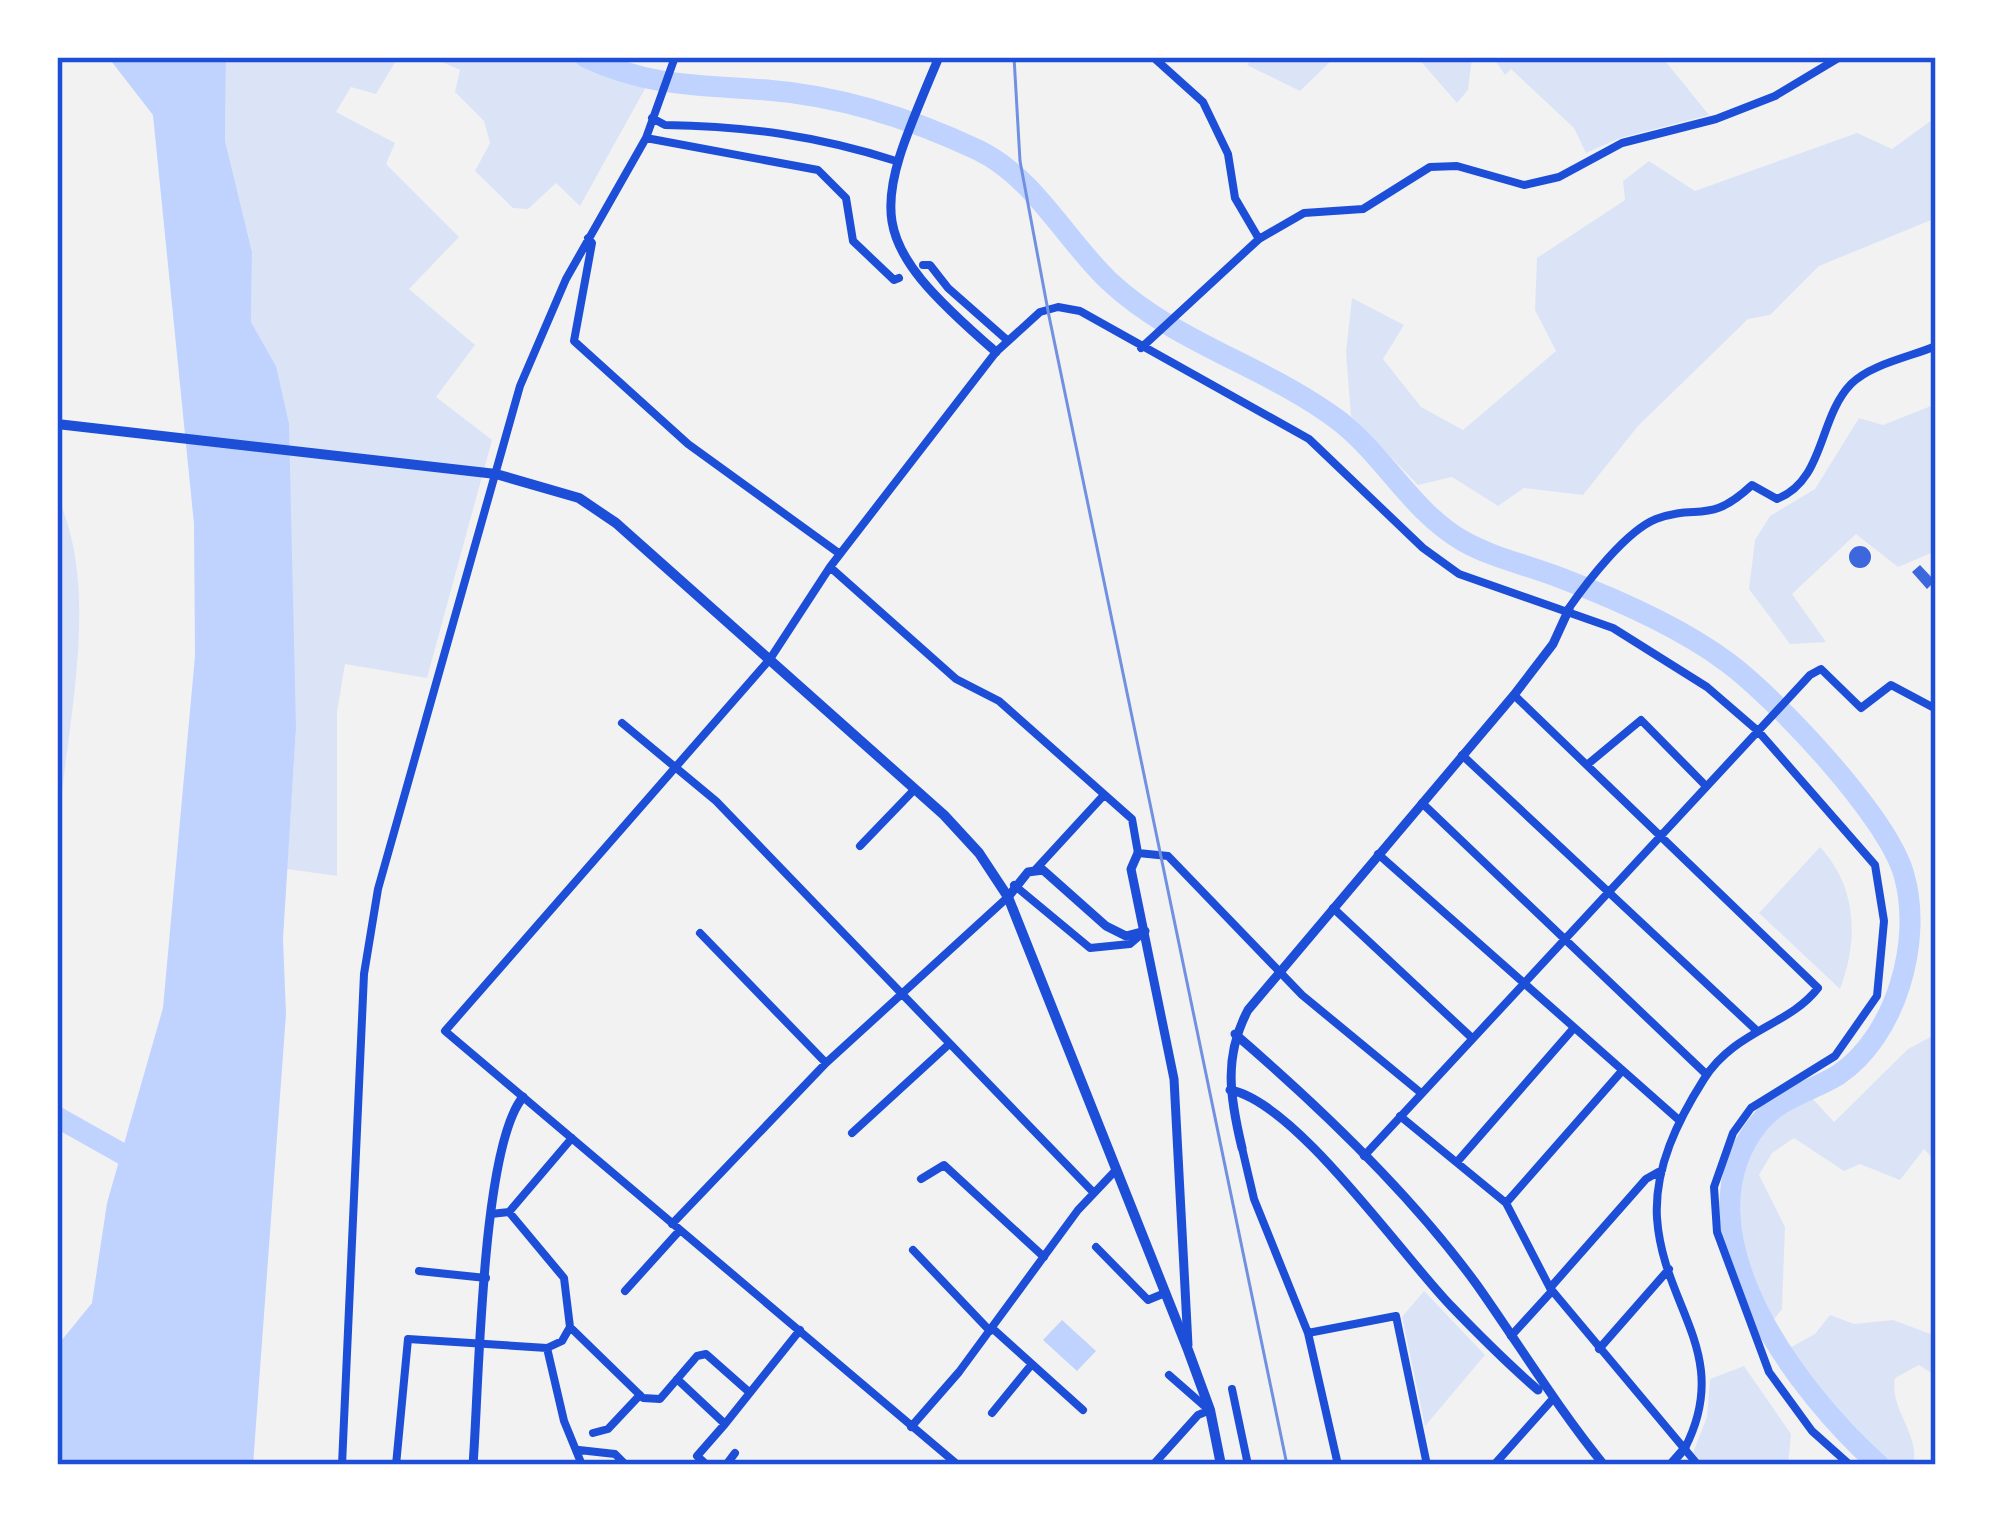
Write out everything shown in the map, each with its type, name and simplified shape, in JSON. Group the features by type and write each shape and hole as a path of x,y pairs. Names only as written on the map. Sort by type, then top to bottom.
{"main road":[{"path":"57,424 490,473 563,491 616,523 770,659 968,841 1008,898 1189,1350 1210,1410 1221,1465"}],"street":[{"path":"342,1465 364,974 372,917 490,473 527,369 588,238 646,138 674,57"},
{"path":"939,57 896,161 889,192 892,226 907,266 927,292 996,352"},
{"path":"1153,57 1203,102 1228,154 1234,198 1259,239"},
{"path":"1141,348 1173,313 1259,239 1304,213 1363,209 1430,166 1457,166 1524,185 1559,177 1622,143 1715,119 1775,95 1840,57"},
{"path":"652,118 664,125 785,131 896,161"},
{"path":"646,138 818,170 846,198 853,242 893,280 899,278"},
{"path":"588,238 592,243 574,341 688,444 840,554"},
{"path":"923,265 930,265 948,288 1007,340"},
{"path":"958,1465 446,1031 770,659 830,566 996,352 1040,312 1058,307 1080,311 1309,439 1423,548 1459,574 1613,628 1707,687 1758,731 1856,838 1883,889 1882,975 1862,1023 1835,1056 1750,1108 1732,1133 1714,1187 1717,1232 1768,1372 1812,1431 1850,1465"},
{"path":"1338,1465 1308,1334 1254,1199 1231,1090 1235,1034 1280,970 1514,695 1553,644 1589,580 1652,520 1716,512 1752,485 1777,499 1788,494 1810,472 1832,413 1852,383 1936,346"},
{"path":"830,566 956,679 999,700 1132,819 1138,853 1131,869 1174,1079 1189,1350"},
{"path":"1363,1156 1704,784 1780,704 1821,669 1861,708 1891,685 1936,710"},
{"path":"1514,695 1818,988 1810,999 1755,1029 1706,1075 1680,1121 1662,1169 1657,1221 1669,1269 1701,1354 1704,1386 1699,1421 1670,1465"},
{"path":"1588,764 1641,720 1704,784"},
{"path":"622,723 716,801 947,1046 1093,1192"},
{"path":"1462,755 1755,1029"},
{"path":"860,846 913,791"},
{"path":"625,1291 676,1227 826,1063 1008,898 1014,884 1036,868 1104,795"},
{"path":"1422,803 1564,934 1706,1075"},
{"path":"1138,853 1168,856 1337,1027 1421,1093"},
{"path":"1377,853 1680,1121"},
{"path":"1036,868 1106,926 1126,936 1145,931"},
{"path":"1014,884 1090,948 1130,944 1145,931"},
{"path":"1332,907 1472,1038"},
{"path":"700,933 826,1063"},
{"path":"1456,1162 1573,1029"},
{"path":"1235,1034 1363,1156 1475,1283 1551,1401 1604,1465"},
{"path":"853,1133 947,1046"},
{"path":"1507,1203 1621,1072"},
{"path":"1231,1090 1257,1099 1307,1145 1449,1305 1551,1401"},
{"path":"473,1465 490,1214 503,1132 523,1097"},
{"path":"1400,1116 1507,1203 1551,1289 1698,1465"},
{"path":"490,1214 508,1212 572,1138"},
{"path":"921,1179 944,1165 1043,1257"},
{"path":"1510,1337 1646,1179 1662,1169"},
{"path":"911,1427 1093,1192 1115,1171"},
{"path":"396,1465 408,1339 547,1348 562,1341 570,1327 564,1278 508,1212"},
{"path":"1096,1247 1148,1300 1165,1293"},
{"path":"913,1250 991,1329 1083,1411"},
{"path":"1599,1349 1669,1269"},
{"path":"419,1271 487,1279"},
{"path":"1308,1334 1396,1316 1427,1465"},
{"path":"570,1327 640,1395 660,1399 697,1356 706,1354 749,1392"},
{"path":"707,1465 697,1456 800,1330"},
{"path":"547,1348 564,1420 582,1465"},
{"path":"992,1413 1032,1364"},
{"path":"1169,1375 1195,1403 1210,1410"},
{"path":"677,1379 725,1424"},
{"path":"1232,1389 1248,1465"},
{"path":"593,1433 608,1429 640,1395"},
{"path":"1494,1465 1551,1401"},
{"path":"1154,1465 1198,1415 1210,1410"},
{"path":"579,1450 615,1454 626,1465"},
{"path":"725,1465 735,1453"}],"shaded area":[{"path":"226,57 398,57 376,94 351,87 336,112 395,143 386,164 459,237 409,289 475,345 436,397 492,440 427,678 345,664 337,712 337,876 287,869 296,728 276,366 251,322 252,252 225,142"},
{"path":"431,57 588,57 646,87 580,206 556,183 528,209 513,208 475,171 490,143 484,121 455,92 460,70"},
{"path":"1254,57 1335,57 1300,91 1247,65"},
{"path":"1417,57 1472,57 1468,90 1457,103"},
{"path":"1493,57 1662,57 1709,115 1620,138 1586,153 1574,128 1511,69 1505,75"},
{"path":"1936,117 1936,218 1819,266 1770,315 1748,319 1638,426 1583,495 1524,488 1498,506 1452,477 1418,485 1351,416 1346,352 1352,298 1404,325 1383,359 1421,407 1463,430 1556,351 1535,310 1537,258 1625,200 1623,181 1649,161 1695,191 1857,133 1892,149"},
{"path":"1936,404 1936,551 1898,567 1856,534 1792,594 1826,642 1790,644 1749,589 1755,540 1770,516 1815,489 1859,418 1883,425"},
{"path":"57,496 71,537 79,627 57,859"},
{"path":"1820,847 1841,879 1851,914 1850,951 1840,989 1759,913"},
{"path":"1936,1034 1936,1162 1924,1149 1900,1180 1860,1164 1844,1171 1794,1138 1772,1153 1759,1175 1785,1227 1782,1309 1770,1324 1738,1226 1741,1170 1754,1144 1777,1120 1811,1097 1834,1122 1908,1049"},
{"path":"1424,1291 1485,1355 1425,1426 1402,1317"},
{"path":"1830,1315 1854,1324 1893,1320 1936,1336 1936,1376 1919,1365 1895,1378 1896,1401 1913,1443 1913,1465 1883,1465 1817,1398 1784,1351 1815,1334"},
{"path":"1744,1366 1791,1434 1788,1465 1703,1465 1693,1453 1707,1417 1710,1379"}],"water":[{"path":"108,57 226,57 225,141 252,252 251,322 276,366 289,424 296,728 283,939 286,1014 253,1465 57,1465 57,1346 92,1303 107,1203 163,1008 195,656 194,524 153,115"},
{"path":"1062,1320 1096,1351 1077,1371 1043,1340"}],"building":[{"path":"1860,546 1871,557 1860,568 1849,557"},
{"path":"1920,565 1935,581 1927,589 1912,572"}],"waterway":[{"path":"585,57 653,79 849,103 978,150 1016,176 1093,264 1135,303 1338,420 1445,529 1474,547 1603,595 1689,637 1748,679 1801,730 1854,792 1894,851 1909,901 1907,957 1889,1012 1858,1058 1838,1075 1776,1107 1759,1123 1736,1166 1730,1212 1738,1260 1756,1308 1783,1354 1814,1397 1879,1465"},
{"path":"57,1117 144,1166"}],"railway":[{"path":"1014,57 1020,161 1049,316 1287,1465"}]}
